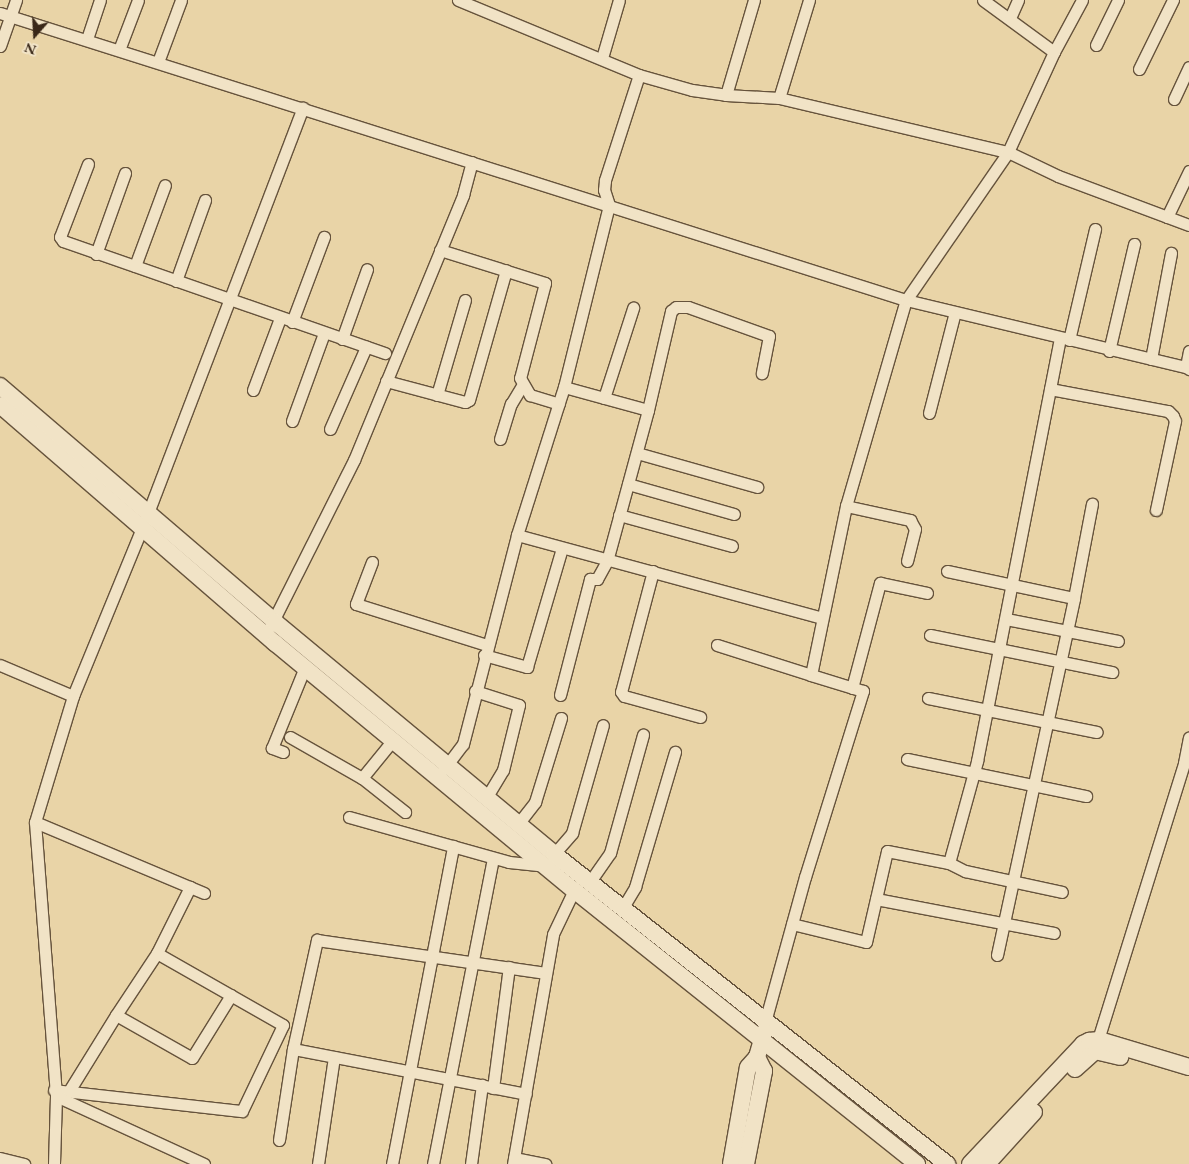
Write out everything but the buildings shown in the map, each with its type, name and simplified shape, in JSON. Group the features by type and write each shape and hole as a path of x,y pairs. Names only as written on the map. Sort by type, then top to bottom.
{"street":[{"path":"0,46 6,14 16,0"},
{"path":"87,39 100,0"},
{"path":"120,50 138,0"},
{"path":"158,62 181,0"},
{"path":"458,0 602,58 639,75 692,90 726,95 779,98 1008,152 1058,176 1189,225"},
{"path":"602,58 619,0"},
{"path":"726,95 754,0"},
{"path":"779,98 810,0"},
{"path":"985,0 1054,52"},
{"path":"1010,18 1018,0"},
{"path":"811,675 846,506 906,300 1008,152 1054,52 1082,0"},
{"path":"1096,45 1118,0"},
{"path":"1139,68 1173,0"},
{"path":"6,14 906,300 1109,351 1188,368 1189,351"},
{"path":"1174,99 1189,67"},
{"path":"442,771 462,744 474,691 518,535 564,387 609,205 604,190 605,180 639,75"},
{"path":"54,1164 55,1093 35,822 73,696 145,520 303,108"},
{"path":"269,628 354,460 440,250 472,162"},
{"path":"88,164 60,237 63,241 228,300 385,353"},
{"path":"1167,217 1189,171"},
{"path":"96,254 125,173"},
{"path":"135,266 164,185"},
{"path":"176,281 205,200"},
{"path":"949,863 974,774 1013,586 1050,389 1095,228"},
{"path":"292,322 324,237"},
{"path":"1109,351 1134,244"},
{"path":"440,250 545,283 520,378 522,386 530,395 559,404"},
{"path":"1151,359 1170,253"},
{"path":"342,339 367,269"},
{"path":"386,381 466,402 469,400 506,270"},
{"path":"437,395 465,300"},
{"path":"560,695 590,579 597,579 607,560 637,453 671,311 676,307 688,308 769,336 762,373"},
{"path":"604,398 633,308"},
{"path":"929,413 954,312"},
{"path":"253,390 280,318"},
{"path":"292,420 324,332"},
{"path":"330,429 366,347"},
{"path":"0,386 145,520 269,628 549,860 590,883 947,1164"},
{"path":"500,438 514,396 522,386"},
{"path":"564,387 648,410"},
{"path":"1050,389 1168,412 1173,416 1175,421 1156,510"},
{"path":"0,404 145,520"},
{"path":"637,453 756,487"},
{"path":"628,484 734,514"},
{"path":"997,955 1034,786 1058,661 1074,598 1092,504"},
{"path":"846,506 910,520 915,529 907,561"},
{"path":"619,514 732,546"},
{"path":"518,535 822,618"},
{"path":"372,562 356,604 486,650 526,667 562,548"},
{"path":"653,571 621,692 624,696 700,717"},
{"path":"947,571 1074,598"},
{"path":"852,688 880,583 927,593"},
{"path":"1006,619 1118,641"},
{"path":"269,628 304,667 393,740 486,798 518,824 574,890 917,1164"},
{"path":"930,635 1112,672"},
{"path":"717,645 862,691 792,924 757,1057 748,1067 730,1164"},
{"path":"0,665 73,696"},
{"path":"283,752 272,748 304,667"},
{"path":"474,691 518,705 503,770 486,798"},
{"path":"928,698 1097,732"},
{"path":"518,824 535,802 561,718"},
{"path":"549,860 572,832 603,725"},
{"path":"590,883 610,853 643,735"},
{"path":"290,737 362,778 405,812"},
{"path":"987,1164 1097,1046 1184,763 1189,737"},
{"path":"362,778 393,740"},
{"path":"622,909 635,887 675,752"},
{"path":"907,759 1086,796"},
{"path":"349,817 493,858 549,860"},
{"path":"35,822 204,893"},
{"path":"392,1164 430,955 453,846"},
{"path":"792,924 866,942 887,851 949,863 956,869 1062,892"},
{"path":"432,1164 451,1079 493,858"},
{"path":"69,1091 157,953 190,887"},
{"path":"545,1164 514,1161 553,934 574,890"},
{"path":"876,899 1054,934"},
{"path":"279,1140 293,1049 317,940 546,973"},
{"path":"55,1093 69,1091 242,1111 283,1024 157,953"},
{"path":"470,1164 488,1086 509,967"},
{"path":"116,1015 192,1058 231,995"},
{"path":"970,1164 1082,1044 1189,1067"},
{"path":"1097,1046 1189,1078"},
{"path":"293,1049 526,1094"},
{"path":"318,1164 334,1057"},
{"path":"746,1164 764,1071 757,1057"},
{"path":"55,1093 204,1164"},
{"path":"0,1158 24,1164"}]}
